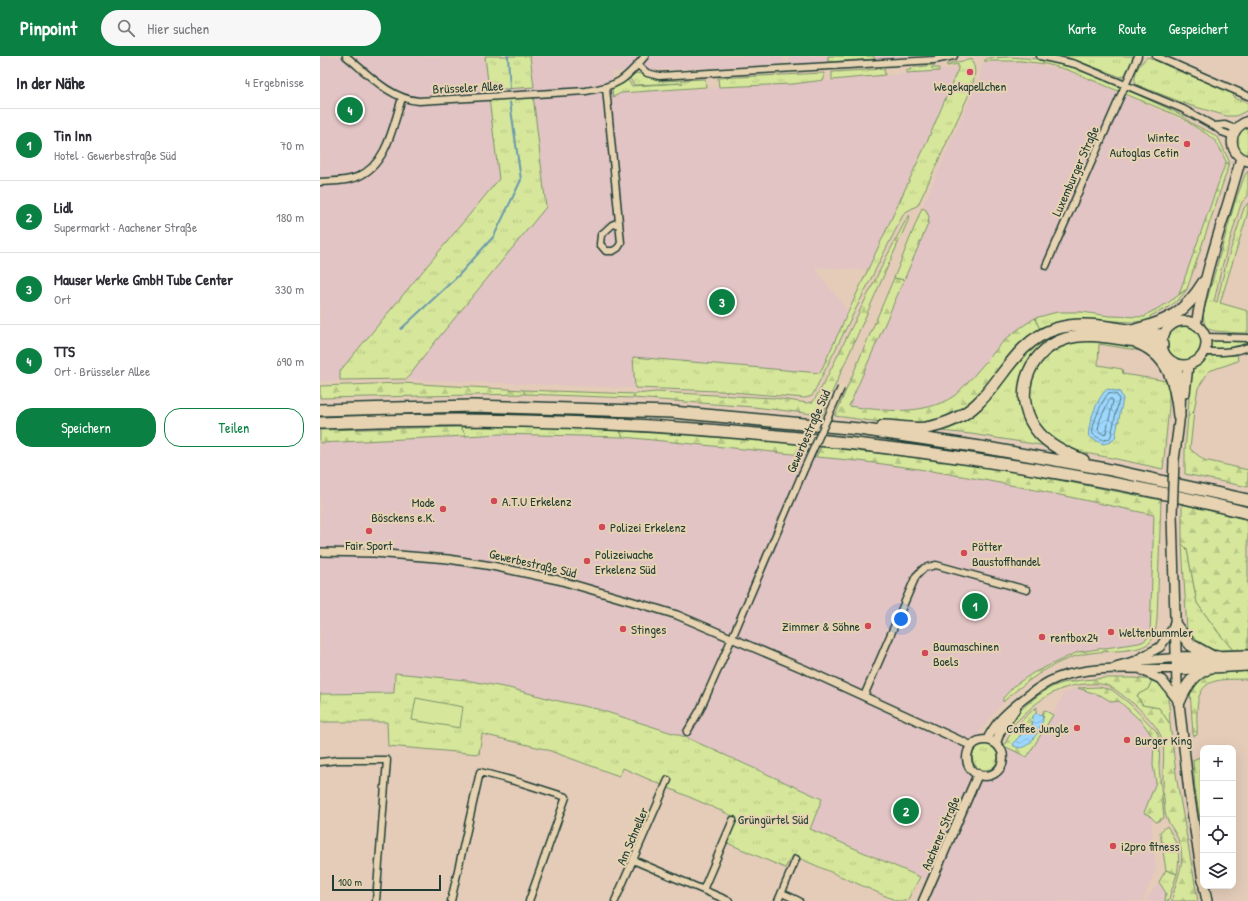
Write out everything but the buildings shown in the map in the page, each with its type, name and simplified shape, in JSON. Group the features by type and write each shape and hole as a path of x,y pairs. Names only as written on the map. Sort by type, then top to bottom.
{"highway":[{"path":"1106,469 1068,454 1048,442 1033,426 1026,411 1024,396 1024,385 1027,375 1037,358 1051,345 1060,341 1074,336 1130,335 1160,323 1188,304 1204,282"},
{"path":"859,429 884,426 925,428 955,419 978,403 1018,353 1035,338 1043,333 1066,326 1089,326 1162,340"},
{"path":"1130,335 1148,347 1169,370 1175,386 1179,416"},
{"path":"320,410 472,406 672,412 859,429 987,448 1106,469 1248,500"},
{"path":"320,423 470,420 653,427 770,434 963,457 1122,485 1248,513"},
{"path":"1175,625 1191,645 1203,653 1212,662"},
{"path":"1179,702 1186,688 1196,675 1212,662 1248,656"},
{"path":"1176,663 1212,662 1248,665"}],"main road":[{"path":"1193,323 1232,189 1245,160 1233,148 1234,133 1239,126 1248,121"},
{"path":"1177,322 1193,323 1201,329 1205,337 1206,346 1204,352 1197,361 1188,365 1176,364 1167,357 1164,352 1162,340 1171,326 1177,322"},
{"path":"1176,364 1180,384 1179,416 1174,460 1172,515 1176,663 1186,772 1200,862"},
{"path":"1179,416 1185,397 1188,365"},
{"path":"1136,665 1160,647 1175,625"},
{"path":"987,740 1003,715 1042,685 1056,678 1072,673 1111,668 1176,663"},
{"path":"1136,665 1162,680 1179,702"},
{"path":"996,743 1000,732 1021,701"},
{"path":"987,740 996,743 1001,749 1004,757 1000,768 986,776 978,774 974,771 968,762 968,755 972,746 979,741 987,740"},
{"name":"Aachener Straße","path":"923,901 978,774"},
{"path":"1204,889 1206,901"}],"street":[{"name":"Brüsseler Allee","path":"346,56 387,90 402,98 419,101 586,91 606,88 627,77 645,56"},
{"path":"638,65 646,73 659,76 934,60 954,56"},
{"path":"1040,56 1075,64 1183,109 1222,132 1234,133"},
{"name":"Luxemburger Straße","path":"1046,266 1138,56"},
{"path":"1156,56 1248,96"},
{"path":"606,88 619,222 621,243 620,246 613,251 606,251 600,244 601,235 612,225 619,222"},
{"path":"320,182 344,180 356,177 369,170 378,162 387,144 402,98"},
{"path":"1205,337 1224,336 1248,338"},
{"path":"1204,352 1241,350 1248,347"},
{"name":"Gewerbestraße Süd","path":"687,732 700,710 802,474 841,388"},
{"name":"Gewerbestraße Süd","path":"320,552 354,552 448,559 505,568 561,581 677,615 864,696 972,746"},
{"path":"864,696 916,576 924,568 936,565 1027,590"},
{"path":"320,762 338,760 387,760 376,901"},
{"path":"451,901 480,772 522,782 566,797 529,901"},
{"name":"Am Schneller","path":"615,901 668,780"},
{"path":"703,890 733,820"},
{"path":"778,901 796,859"},
{"path":"633,860 729,901"},
{"path":"782,893 799,901"}],"shaded area":[{"path":"320,56 783,56 784,64 611,72 614,97 621,93 793,84 958,69 927,142 868,270 814,267 849,313 820,374 634,357 635,388 399,379 320,381"},
{"path":"789,56 913,56 790,65"},
{"path":"1002,62 1044,66 1076,74 1183,121 1214,141 1223,153 1226,162 1179,294 1168,303 1147,314 1146,317 1109,316 1082,312 1057,312 1035,318 1009,337 995,350 977,373 954,396 928,407 911,410 867,409 849,406 928,224 926,211 922,208 979,79 983,63"},
{"path":"499,434 610,436 854,460 1023,487 1154,515 1150,636 1139,643 1078,652 1033,673 1015,685 1003,698 1003,702 978,733 1027,757 1053,715 1064,693 1078,688 1102,696 1112,702 1119,701 1143,723 1154,738 1153,765 1156,782 1153,789 1152,832 1156,868 1143,901 930,901 936,885 909,871 810,829 822,799 694,744 685,737 597,709 554,700 509,688 465,680 395,673 394,693 320,694 320,443"},
{"path":"1159,882 1166,893 1165,901 1145,901"}],"green space":[{"path":"485,56 530,56 534,87 489,90"},
{"path":"828,56 874,56 874,59 828,62"},
{"path":"1064,56 1133,56 1125,75 1121,77"},
{"path":"1009,57 1037,59 1075,68 1182,115 1191,123 1211,133 1219,139 1229,161 1228,165 1214,140 1183,118 1068,70 1046,64 1020,61 984,61 988,58"},
{"path":"1148,57 1183,73 1187,72 1232,91 1234,98 1248,103 1248,110 1236,116 1227,116 1189,105 1136,84 1136,73 1142,62"},
{"path":"973,59 972,62 975,73 970,92 918,205 904,213 812,396 805,398 719,391 635,388 633,357 820,373 927,142 958,69 958,64 947,66 947,64"},
{"path":"934,65 934,67 931,68 939,68 939,71 907,73 907,70 910,70 911,68"},
{"path":"884,69 885,75 832,80 832,72"},
{"path":"635,73 663,81 705,79 706,87 621,93 613,97 612,88 627,79 632,86 683,83 634,85 629,77"},
{"path":"824,73 824,80 793,84 719,87 718,78"},
{"path":"533,95 546,207 435,342 407,379 340,380 340,371 499,179 489,98"},
{"path":"1248,125 1248,158 1244,156 1236,146 1237,133"},
{"path":"1226,162 1228,165 1226,174 1187,289 1179,294"},
{"path":"1248,171 1248,196 1242,202 1240,207 1221,270 1214,302 1217,302 1226,264 1244,208 1248,203 1248,212 1220,303 1248,311 1248,333 1212,330 1207,328 1205,325 1203,314 1235,202 1245,175"},
{"path":"922,208 926,210 929,217 928,224 904,280 894,278"},
{"path":"908,216 910,216 822,415 754,407 633,398 636,394 656,392 774,398 807,403 813,402"},
{"path":"894,278 904,280 849,406 889,410 930,407 957,394 999,346 1035,318 1040,330 1018,347 985,387 971,401 950,416 923,423 909,424 878,422 835,416"},
{"path":"1187,289 1171,306 1150,316 1150,321 1133,322 1096,320 1040,330 1035,318 1057,312 1082,312 1109,316 1145,317 1147,314 1168,303"},
{"path":"1188,325 1197,330 1201,336 1201,350 1197,356 1188,361 1180,361 1171,356 1167,350 1166,339 1171,330 1177,326"},
{"path":"1063,329 1116,331 1046,345 1021,399 1053,447 971,434 931,430 957,421 1026,348"},
{"path":"1210,339 1248,341 1248,345 1223,350 1209,349"},
{"path":"1093,340 1141,348 1142,351 1099,344 1098,365 1122,369 1123,374 1167,381 1169,390 1169,406 1163,469 1074,450 1055,441 1044,432 1037,421 1032,409 1030,396 1031,383 1035,371 1042,359 1052,350 1062,345 1072,342"},
{"path":"1237,354 1238,361 1209,371 1198,388 1194,411 1188,417 1190,376 1193,367 1211,356"},
{"path":"402,383 523,390 525,394 320,398 320,386"},
{"path":"523,390 636,394 633,398 525,394"},
{"path":"1194,411 1190,449 1204,460 1248,470 1248,487 1185,474 1185,450 1188,417"},
{"path":"545,426 619,429 623,437 499,434 466,436 461,427"},
{"path":"461,427 466,436 320,443 320,430"},
{"path":"619,429 806,444 803,455 623,437"},
{"path":"821,446 1017,472 1161,500 1157,619 1153,639 1148,644 1135,649 1090,653 1054,665 1032,678 1003,702 1003,698 1015,685 1033,673 1078,652 1139,643 1150,636 1154,515 986,480 901,466 816,457"},
{"path":"1182,504 1248,520 1248,649 1233,650 1197,603 1187,549 1182,544"},
{"path":"1182,544 1187,549 1197,603 1233,650 1213,650 1201,646 1191,638 1187,631"},
{"path":"1248,668 1248,679 1228,679 1212,682 1201,692 1198,701 1197,735 1194,736 1190,690 1203,673"},
{"name":"Grüngürtel Süd","path":"395,673 465,680 509,688 554,700 597,709 685,737 822,799 810,829 920,877 907,901 897,901 792,855 785,868 725,842 735,817 623,768 619,776 545,749 482,734 479,754 388,746 387,722 320,722 320,694 394,693"},
{"path":"1104,678 1134,678 1152,680 1148,689 1137,695 1142,705 1159,708 1170,724 1177,781 1198,901 1172,901 1180,872 1182,858 1178,838 1165,812 1163,785 1163,743 1160,734 1154,725 1134,704 1117,691 1106,685 1085,684 1072,686 1051,694 1033,706 1007,731 1004,729 1008,723 1028,704 1050,688 1068,682"},
{"path":"1152,680 1158,683 1166,693 1169,704 1170,724 1159,708 1142,705 1137,695 1148,689"},
{"path":"1099,687 1112,690 1130,704 1157,732 1160,742 1159,767 1164,818 1156,822 1149,815 1144,813 1156,782 1153,765 1154,739 1143,723 1119,701 1112,702 1102,696 1078,688"},
{"path":"416,698 463,707 460,728 412,720"},
{"path":"1037,707 1036,713 1033,716 1032,727 1024,728 1014,746 1044,717 1042,715 1044,710 1053,715 1027,757 1004,746 1018,725"},
{"path":"985,744 994,748 998,757 994,766 985,770 976,766 972,757 976,748"},
{"path":"1200,757 1200,819 1195,790 1193,760"},
{"path":"1167,826 1178,849 1179,860 1177,874 1166,870 1160,832"},
{"path":"1166,870 1177,874 1169,901 1165,901 1166,893 1159,882"}],"water":[{"path":"1108,389 1120,392 1123,399 1115,438 1111,442 1103,444 1089,437 1089,426 1097,403 1104,392"},
{"path":"1036,713 1042,715 1043,720 1036,735 1024,747 1019,748 1014,746 1013,743 1022,734 1024,728 1032,727 1033,716"}],"waterway":[{"path":"508,56 510,89"},
{"path":"401,329 458,276 494,236 521,180 510,102"}],"place":[{"name":"Wegekapellchen","path":"970,72"},
{"name":"TTS","path":"350,110"},
{"name":"Wintec Autoglas Cetin","path":"1187,144"},
{"name":"Mauser Werke GmbH Tube Center","path":"722,302"},
{"name":"A.T.U Erkelenz","path":"494,501"},
{"name":"Mode Bösckens e.K.","path":"443,509"},
{"name":"Polizei Erkelenz","path":"602,527"},
{"name":"Fair Sport","path":"369,531"},
{"name":"Pötter Baustoffhandel","path":"964,553"},
{"name":"Polizeiwache Erkelenz Süd","path":"587,561"},
{"name":"Tin Inn","path":"975,606"},
{"name":"Zimmer & Söhne","path":"868,626"},
{"name":"Stinges","path":"623,629"},
{"name":"Weltenbummler","path":"1111,632"},
{"name":"rentbox24","path":"1042,637"},
{"name":"Baumaschinen Boels","path":"925,653"},
{"name":"Coffee Jungle","path":"1077,728"},
{"name":"Burger King","path":"1127,740"},
{"name":"Lidl","path":"906,811"},
{"name":"i2pro fitness","path":"1113,846"}]}
